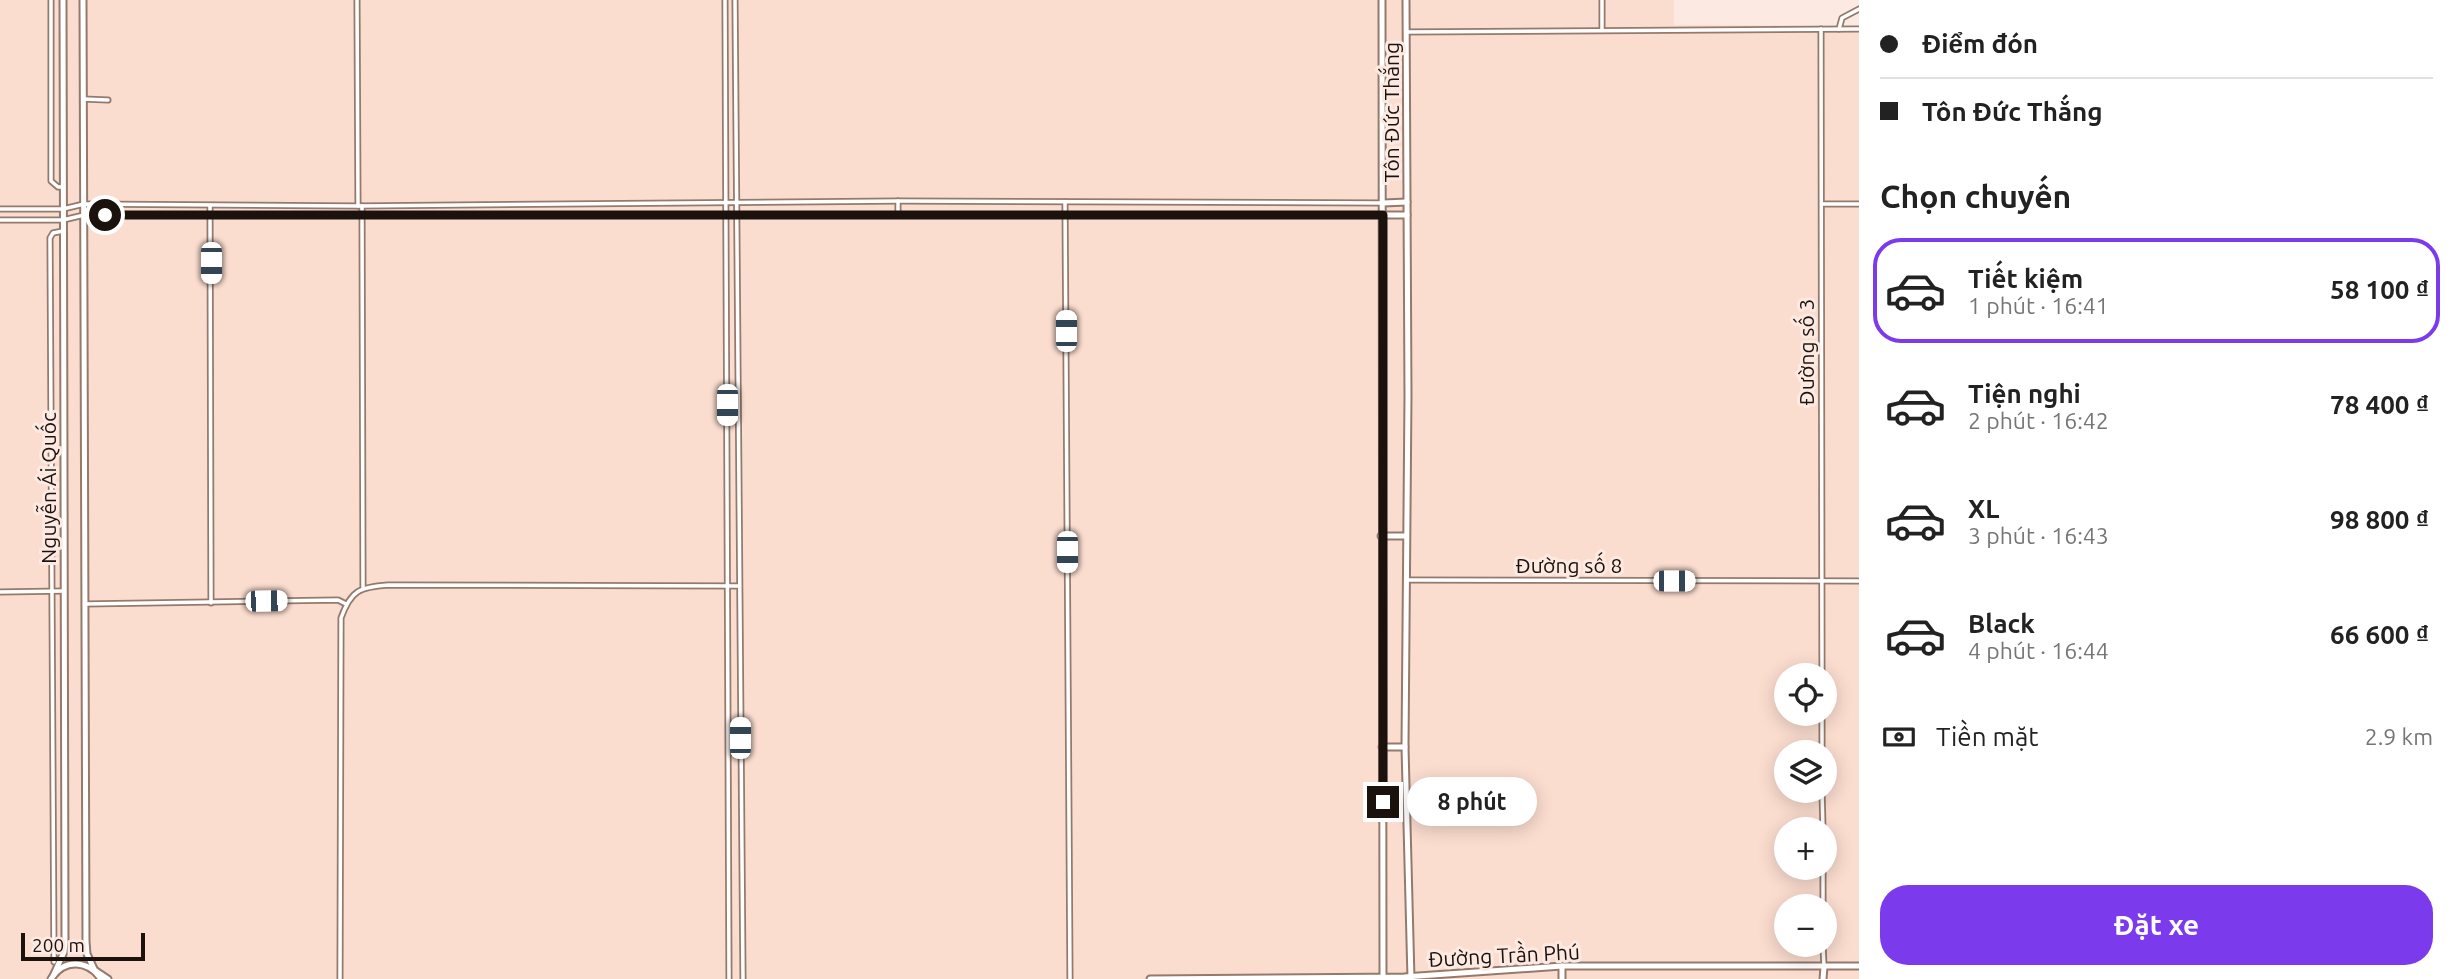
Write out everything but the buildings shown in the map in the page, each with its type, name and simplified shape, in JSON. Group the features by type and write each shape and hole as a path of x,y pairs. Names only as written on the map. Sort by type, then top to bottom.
{"main road":[{"name":"Nguyễn Ái Quốc","path":"52,976 61,961 65,942 63,0"},
{"name":"Nguyễn Ái Quốc","path":"83,0 86,954 95,971"},
{"name":"Tôn Đức Thắng","path":"1382,0 1384,978"},
{"name":"Tôn Đức Thắng","path":"1406,0 1405,747 1410,978"},
{"path":"1383,203 1407,202"},
{"path":"1383,215 1407,215"},
{"path":"1381,536 1405,536"},
{"path":"1382,747 1405,747"},
{"path":"45,979 69,964 78,964 108,979"},
{"path":"1562,966 1562,979"},
{"name":"Đường Trần Phú","path":"1150,979 1410,978 1562,966 1859,966"},
{"path":"1824,967 1824,979"},
{"path":"95,971 101,979"}],"street":[{"path":"51,0 51,180 58,187 63,187"},
{"path":"357,0 362,215 363,587"},
{"path":"724,0 729,979"},
{"path":"735,0 743,979"},
{"path":"1602,0 1602,30"},
{"path":"1839,29 1842,18 1859,9"},
{"name":"Đường số 3","path":"1821,29 1822,663"},
{"path":"1406,32 1859,29"},
{"path":"83,99 108,100"},
{"path":"0,209 63,209 84,204 360,206 726,201 1383,203"},
{"path":"898,201 898,214"},
{"path":"1065,202 1070,979"},
{"path":"1209,202 1209,214"},
{"path":"1822,204 1859,204"},
{"path":"211,206 211,603"},
{"path":"0,220 63,220 84,215 1383,215"},
{"path":"54,961 50,238 53,233 63,231"},
{"path":"727,405 739,405"},
{"name":"Đường số 8","path":"1406,580 1859,581"},
{"path":"340,979 341,618 346,604 353,596 363,587 739,586"},
{"path":"0,592 64,591"},
{"path":"85,604 338,600 346,604"},
{"path":"729,792 741,792"},
{"path":"1824,957 1824,967"}],"shaded area":[{"path":"0,0 1674,0 1674,25 1859,26 1859,979 0,979"}],"route":[{"path":"105,215 1383,215 1383,802"}]}
